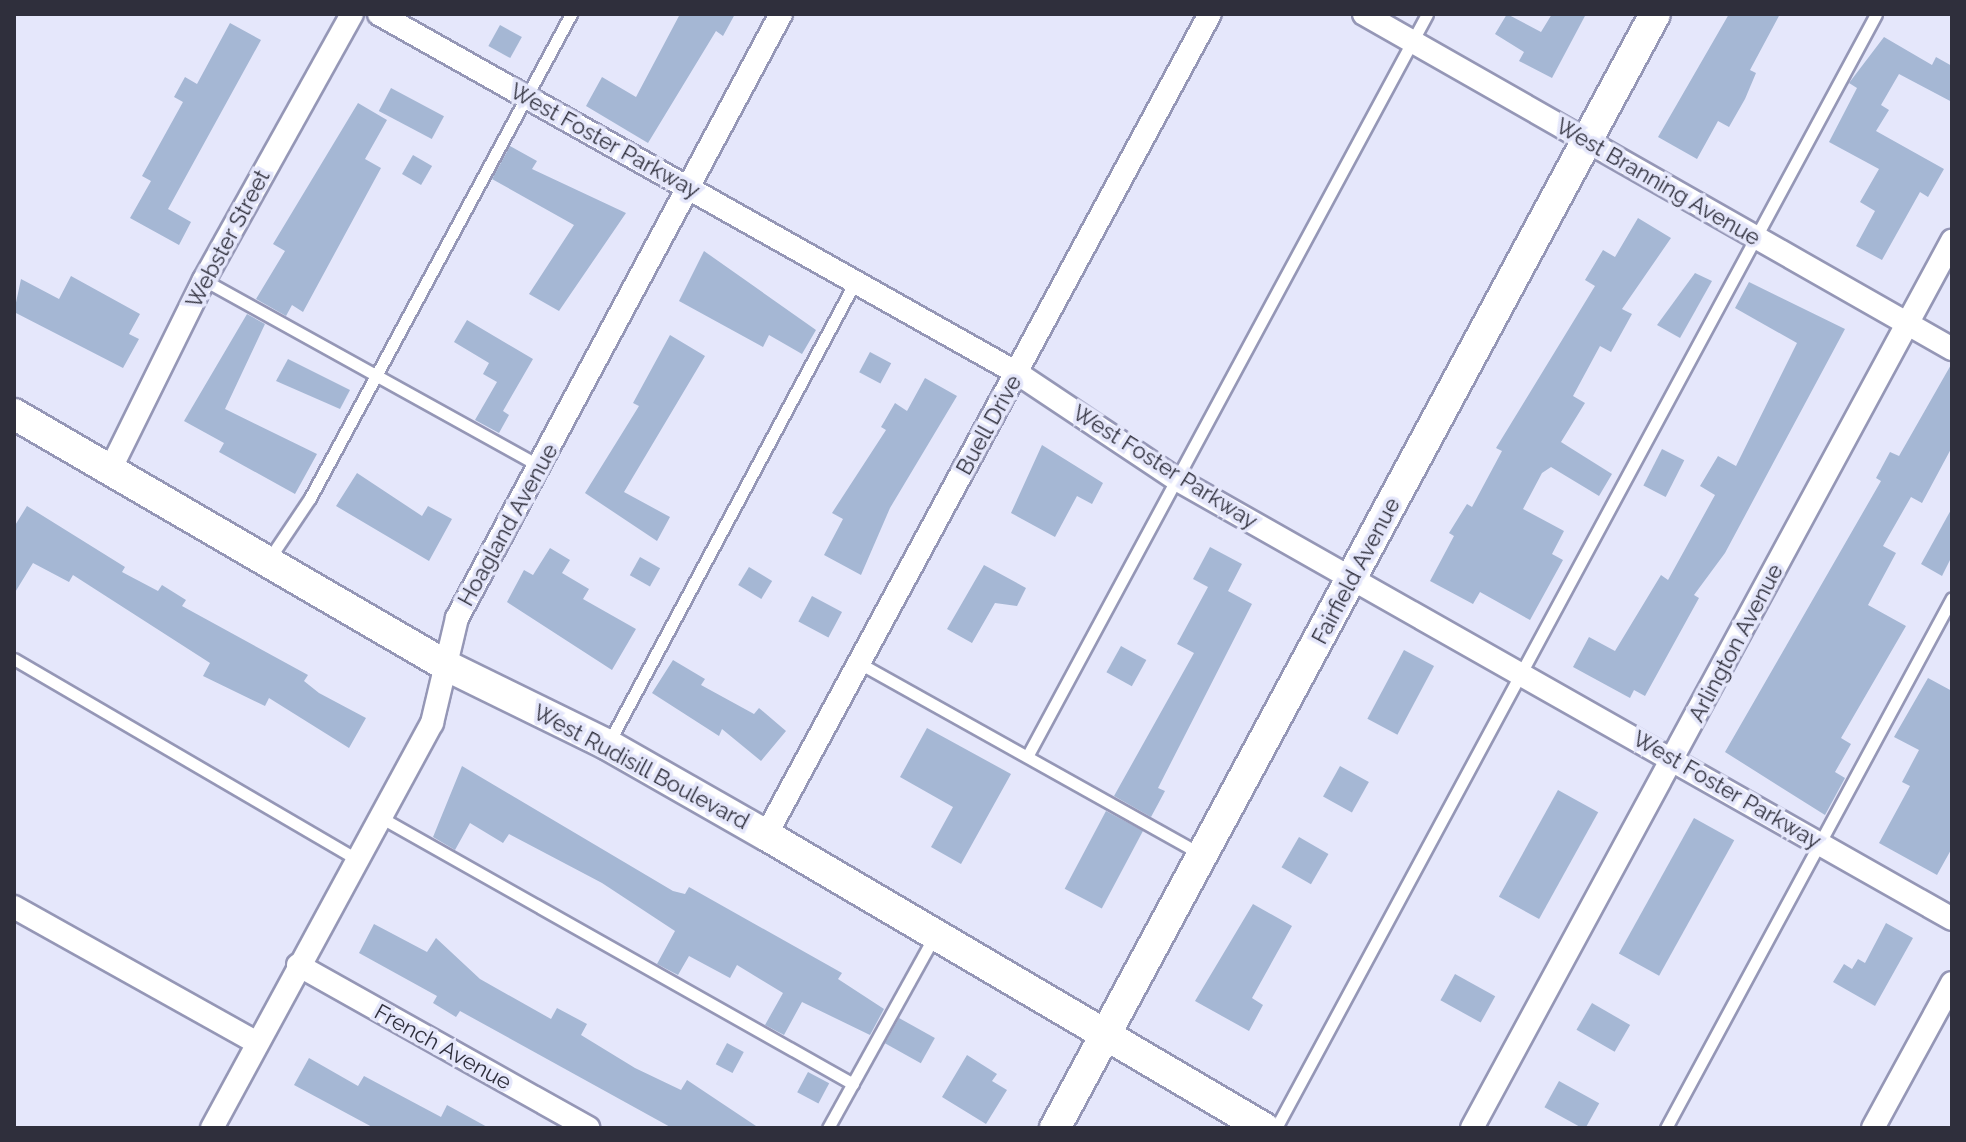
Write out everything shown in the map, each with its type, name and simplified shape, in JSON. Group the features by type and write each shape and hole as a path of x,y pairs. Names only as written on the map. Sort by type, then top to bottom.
{"street":[{"name":"Webster Street","path":"111,468 204,280 352,14"},
{"name":"West Foster Parkway","path":"379,14 1017,373 1176,479 1952,919"},
{"name":"Hoagland Avenue","path":"215,1127 256,1042 444,698 457,618 781,14"},
{"name":"Buell Drive","path":"766,835 1210,14"},
{"name":"West Branning Avenue","path":"1364,14 1952,349"},
{"name":"Fairfield Avenue","path":"1055,1128 1655,14"},
{"name":"Arlington Avenue","path":"1472,1128 1952,241"},
{"name":"West Rudisill Boulevard","path":"14,414 447,666 608,745 766,835 1264,1128"},
{"path":"14,907 256,1042"},
{"name":"French Avenue","path":"298,965 588,1128"},
{"path":"1873,1128 1952,983"}],"lane":[{"path":"268,560 310,498 571,14"},
{"path":"1029,753 1427,14"},
{"path":"1276,1128 1876,14"},
{"path":"204,280 541,466"},
{"path":"608,745 855,282"},
{"path":"1666,1128 1952,598"},
{"path":"14,659 356,859"},
{"path":"859,663 1029,753 1203,855"},
{"path":"380,817 853,1084"},
{"path":"828,1128 936,933"}],"building":[{"path":"680,14 735,14 723,36 716,31 648,143 586,106 602,77 636,97"},
{"path":"1507,14 1541,32 1552,14 1586,14 1552,78 1519,61 1524,52 1495,34"},
{"path":"1729,14 1780,14 1750,70 1756,73 1729,127 1718,121 1697,159 1658,137"},
{"path":"230,23 261,40 168,209 191,222 179,245 130,218 151,181 142,176 183,102 174,97 185,77 197,84"},
{"path":"500,25 522,37 510,58 488,46"},
{"path":"1884,37 1932,65 1936,57 1952,66 1952,102 1899,74 1881,105 1889,110 1876,131 1944,169 1928,197 1920,192 1882,260 1856,246 1875,211 1860,202 1879,169 1829,142 1857,88 1849,83"},
{"path":"391,88 444,116 432,139 379,111"},
{"path":"358,103 387,120 365,159 381,168 303,312 292,305 286,316 256,299 285,251 273,244"},
{"path":"510,146 537,161 532,169 626,213 559,311 529,294 574,225 492,179"},
{"path":"413,155 432,166 421,185 402,174"},
{"path":"1638,218 1671,238 1622,309 1632,314 1611,352 1600,346 1573,396 1585,403 1561,442 1612,474 1599,496 1551,467 1542,473 1523,509 1564,531 1552,554 1563,560 1530,620 1480,592 1473,604 1430,581 1454,536 1449,533 1467,504 1472,507 1502,451 1496,448 1595,286 1585,280 1603,250 1615,257"},
{"path":"704,251 816,330 802,354 769,335 763,347 679,301"},
{"path":"1695,273 1712,281 1680,338 1657,325"},
{"path":"71,276 140,314 129,334 139,339 123,368 14,312 21,279 59,299"},
{"path":"1749,282 1845,329 1725,553 1694,595 1699,598 1645,696 1634,690 1630,698 1573,667 1589,637 1615,651 1661,575 1668,580 1715,495 1700,486 1718,456 1736,466 1797,343 1735,308"},
{"path":"247,314 265,324 225,409 317,454 295,494 219,452 224,443 184,421"},
{"path":"467,320 533,359 503,411 509,415 499,433 475,420 497,382 483,374 489,363 454,342"},
{"path":"670,335 705,356 624,492 670,517 657,541 585,493 639,406 633,403"},
{"path":"870,352 891,363 880,384 859,372"},
{"path":"288,359 350,390 340,409 276,381"},
{"path":"1952,363 1952,447 1922,503 1911,497 1883,546 1896,553 1868,605 1906,626 1841,738 1851,744 1835,772 1845,778 1825,815 1725,752 1881,481 1876,478 1890,452 1899,456"},
{"path":"925,378 957,396 890,508 861,575 824,555 843,519 832,513 886,430 881,427 895,403 907,411"},
{"path":"1042,445 1103,483 1092,504 1077,496 1055,537 1011,513"},
{"path":"1662,449 1684,460 1666,497 1643,486"},
{"path":"357,473 422,516 428,506 452,519 429,561 336,506"},
{"path":"27,506 125,567 122,572 158,591 162,585 186,600 182,606 308,675 304,681 319,693 366,718 349,748 269,698 265,706 203,676 210,663 73,575 69,582 33,563 14,594 14,527"},
{"path":"1952,508 1952,556 1942,576 1921,564"},
{"path":"1210,547 1242,564 1228,591 1252,604 1158,788 1165,791 1151,817 1114,796 1194,653 1177,644 1208,587 1193,579"},
{"path":"550,548 570,560 562,573 589,589 583,599 636,629 612,670 507,602 524,570 533,575"},
{"path":"640,557 660,568 650,587 630,575"},
{"path":"984,565 1026,588 1017,606 995,603 972,643 947,629"},
{"path":"749,567 772,581 761,599 738,585"},
{"path":"812,596 842,612 828,638 798,622"},
{"path":"1121,646 1146,660 1132,686 1106,672"},
{"path":"1404,650 1434,666 1397,735 1367,719"},
{"path":"673,660 705,679 701,685 754,714 759,708 786,731 761,761 722,729 719,736 652,693"},
{"path":"1928,678 1952,691 1952,848 1937,875 1879,843 1910,786 1902,782 1919,750 1894,737"},
{"path":"927,728 1011,774 961,864 931,847 953,807 900,777"},
{"path":"462,766 673,891 685,894 689,887 842,973 838,979 884,1009 870,1035 802,1002 784,1035 765,1025 783,993 737,965 730,978 689,956 678,975 657,964 675,931 602,883 509,834 503,843 470,823 455,850 433,837"},
{"path":"1340,766 1369,782 1352,813 1323,797"},
{"path":"1558,790 1598,812 1539,919 1499,897"},
{"path":"1106,811 1143,831 1102,908 1065,889"},
{"path":"1694,818 1734,840 1659,976 1619,954"},
{"path":"1299,837 1328,854 1311,884 1282,867"},
{"path":"1253,904 1292,926 1252,998 1263,1005 1249,1031 1195,1001"},
{"path":"1886,923 1913,938 1875,1006 1833,982 1844,964 1852,969 1858,959 1865,963"},
{"path":"374,924 427,952 436,938 480,979 551,1019 557,1008 587,1024 581,1035 635,1068 681,1090 687,1080 759,1128 672,1128 460,1011 456,1017 433,1003 437,996 359,953"},
{"path":"1455,974 1495,996 1481,1023 1440,1000"},
{"path":"1592,1003 1630,1025 1615,1052 1576,1030"},
{"path":"899,1018 935,1038 921,1063 885,1043"},
{"path":"727,1043 744,1052 733,1073 716,1064"},
{"path":"967,1055 997,1074 992,1081 1007,1090 986,1124 942,1097"},
{"path":"309,1058 358,1086 364,1076 441,1117 447,1105 489,1128 374,1128 294,1085"},
{"path":"808,1072 829,1083 818,1104 797,1092"},
{"path":"1559,1081 1599,1103 1586,1128 1544,1107"}]}
